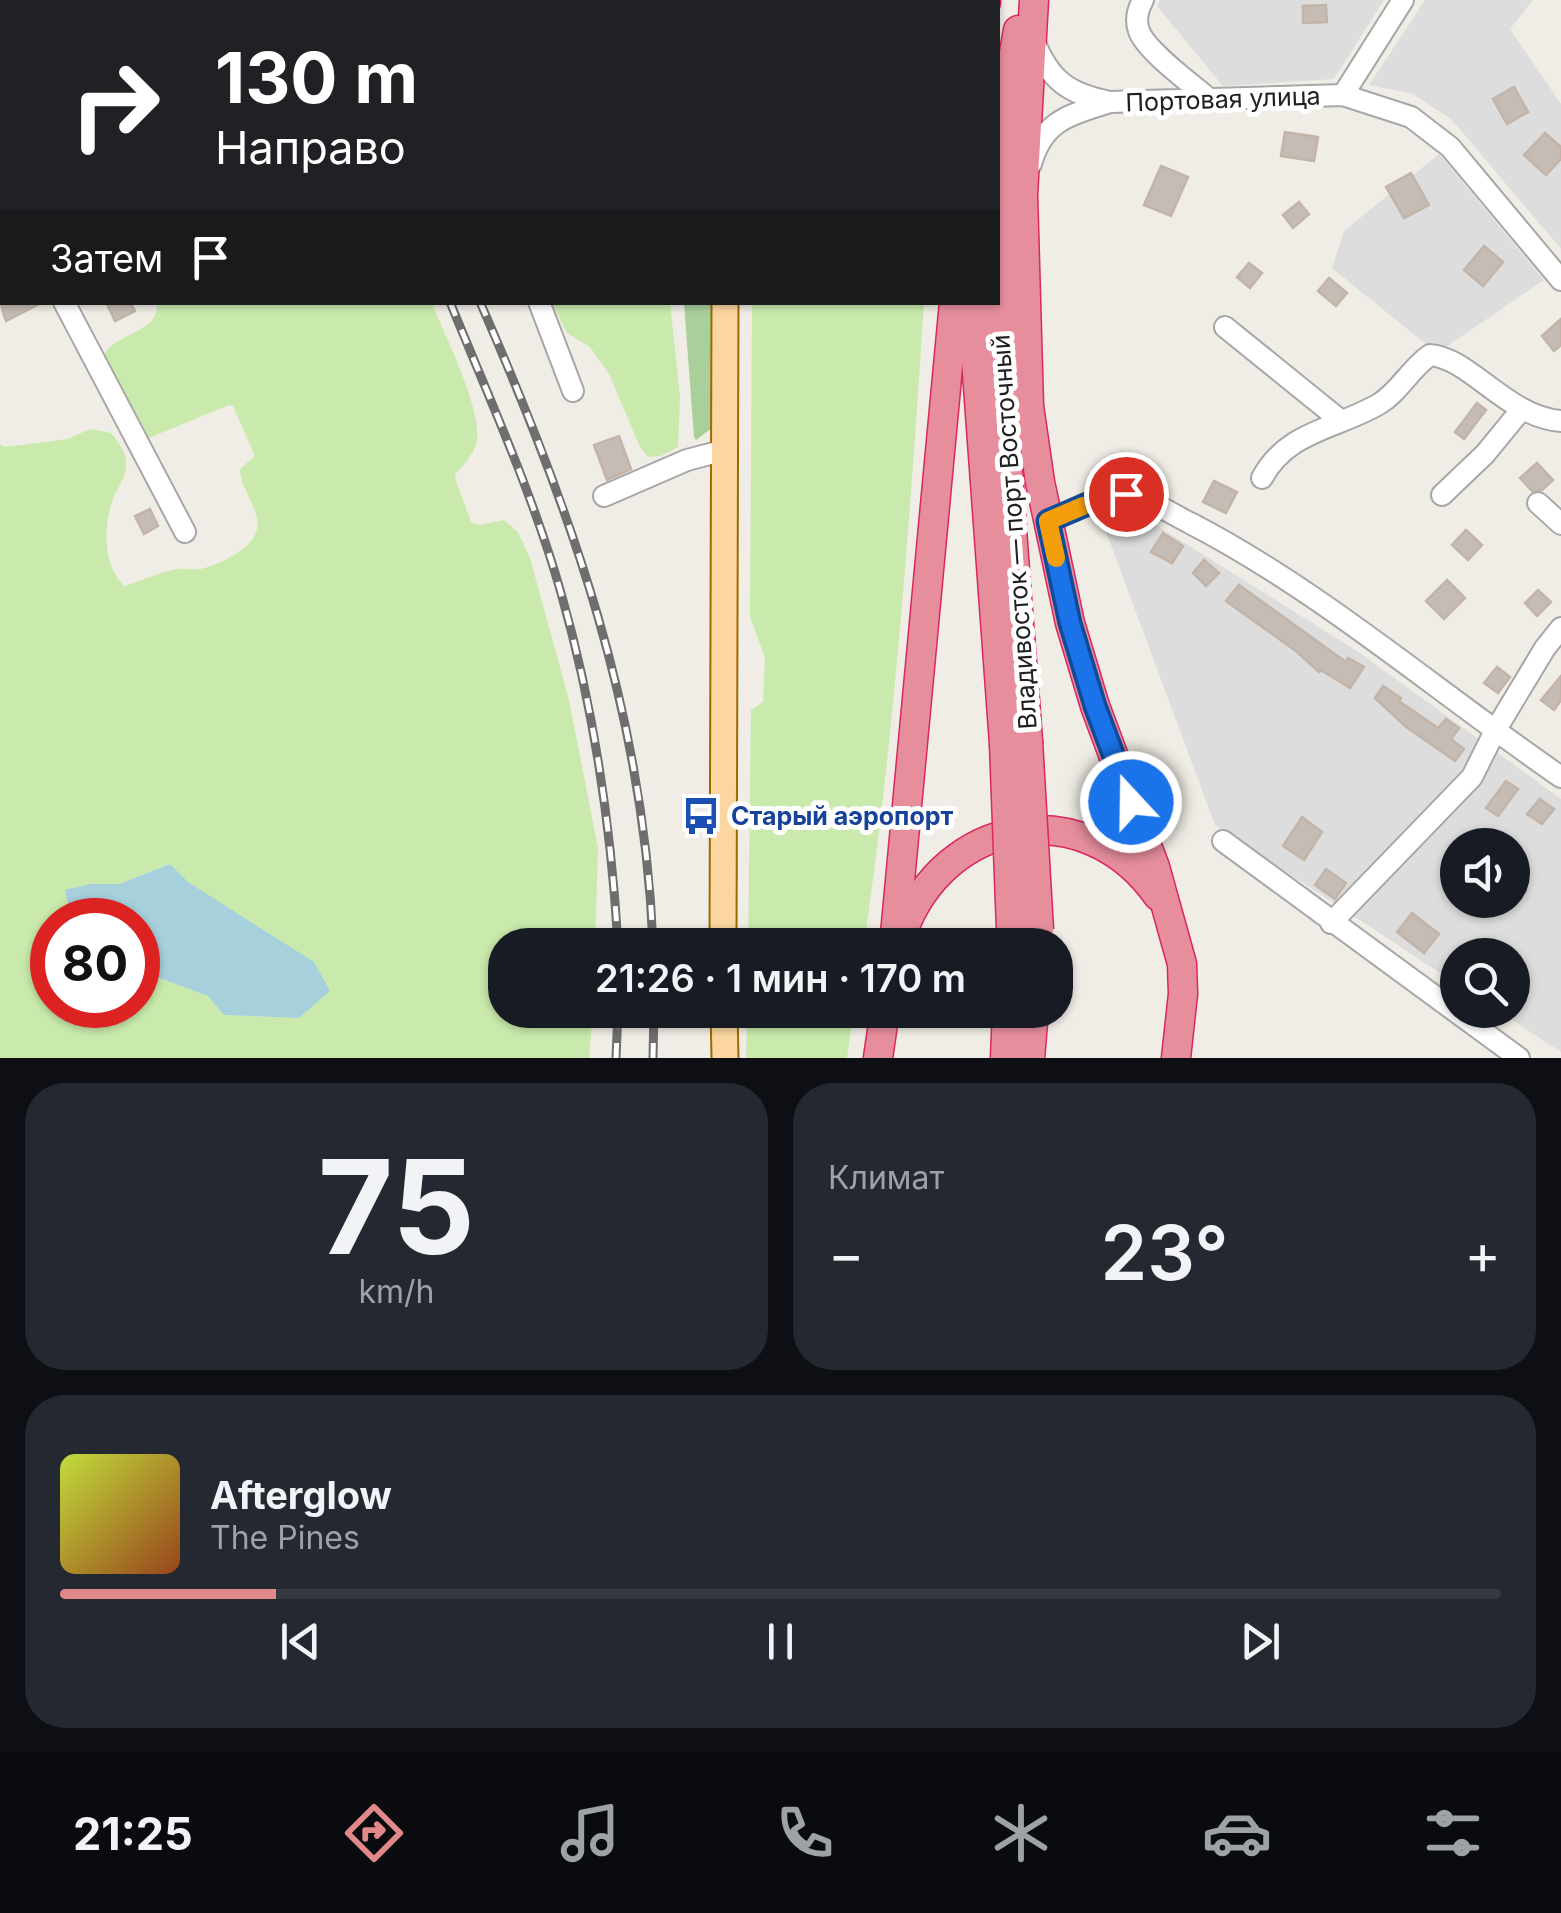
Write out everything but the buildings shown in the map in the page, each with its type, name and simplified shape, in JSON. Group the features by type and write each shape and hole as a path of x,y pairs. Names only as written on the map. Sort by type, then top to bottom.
{"highway":[{"name":"Владивосток — порт Восточный","path":"1024,0 1008,82 1000,346 1025,928"},
{"path":"1034,0 1022,195 1029,406 1070,623 1155,866 1182,964 1176,1058"},
{"path":"898,928 954,305"},
{"name":"Владивосток — порт Восточный","path":"975,305 1016,742"},
{"path":"903,928 912,908 940,870 980,842 1028,830 1074,834 1132,865 1154,890 1176,939"},
{"path":"1005,1058 1007,1028"},
{"path":"1030,1058 1032,1028"}],"main road":[{"path":"723,928 725,305"},
{"path":"724,1028 724,1058"}],"street":[{"path":"1144,0 1137,12 1138,31 1147,44 1209,100"},
{"path":"1343,95 1403,0"},
{"path":"1032,36 1042,61 1066,87 1082,97 1110,102"},
{"name":"Портовая улица","path":"1110,102 1343,95 1411,117 1450,148 1561,280"},
{"path":"1022,195 1040,138 1068,115 1110,102"},
{"path":"66,305 184,532"},
{"path":"541,305 573,391"},
{"path":"1226,327 1340,420"},
{"path":"1262,478 1276,455 1287,447 1385,400 1430,356 1450,362 1521,410 1561,422"},
{"path":"1442,495 1521,410"},
{"path":"604,496 687,460 725,450"},
{"path":"1048,521 1114,496 1126,494 1151,503 1241,552 1561,776"},
{"path":"1538,503 1561,524"},
{"path":"1331,922 1472,777 1495,731 1561,628"},
{"path":"1223,841 1519,1058"}],"shaded area":[{"path":"1160,0 1384,0 1334,79 1223,86 1157,6"},
{"path":"1425,0 1533,0 1510,29 1561,104 1561,249 1451,119 1413,94 1369,85"},
{"path":"1439,154 1544,280 1437,353 1332,268 1344,231"},
{"path":"1129,508 1360,653 1561,799 1561,1052 1524,1028 1530,1028 1530,938 1440,938 1440,973 1215,825 1101,518"}],"green space":[{"path":"157,305 433,305 468,391 477,426 476,445 455,474 456,481 471,522 480,525 504,520 518,532 530,558 569,700 598,848 596,928 488,928 488,1028 592,1028 589,1058 0,1058 0,444 5,447 68,439 90,429 111,433 123,450 126,467 108,515 106,537 112,569 124,586 170,570 216,564 242,549 257,529 256,514 240,469 255,456 233,406 149,438 104,355 110,347 144,327 156,313"},
{"path":"553,305 670,305 680,396 678,447 661,456 648,457 609,374 590,347 567,333"},
{"path":"684,305 714,305 712,428 696,440"},
{"path":"752,305 924,305 893,705 866,928 748,928 751,710 763,702 765,658 750,617"},
{"path":"747,1028 851,1028 847,1058 746,1058"}],"water":[{"path":"170,864 188,882 314,962 330,991 299,1018 224,1015 208,996 160,978 160,898 67,898 65,890 90,884 119,884"}],"railway":[{"path":"451,305 537,519 573,636 599,768 617,928"},
{"path":"481,305 545,459 598,616 635,777 652,928"},
{"path":"616,1058 617,1028"},
{"path":"653,1058 654,1028"}],"slow traffic":[{"path":"1056,558 1048,521 1083,506"}],"place":[{"name":"Старый аэропорт","path":"701,816"}],"route":[{"path":"1126,494 1102,498 1048,521 1070,623 1095,706 1131,802"}]}
